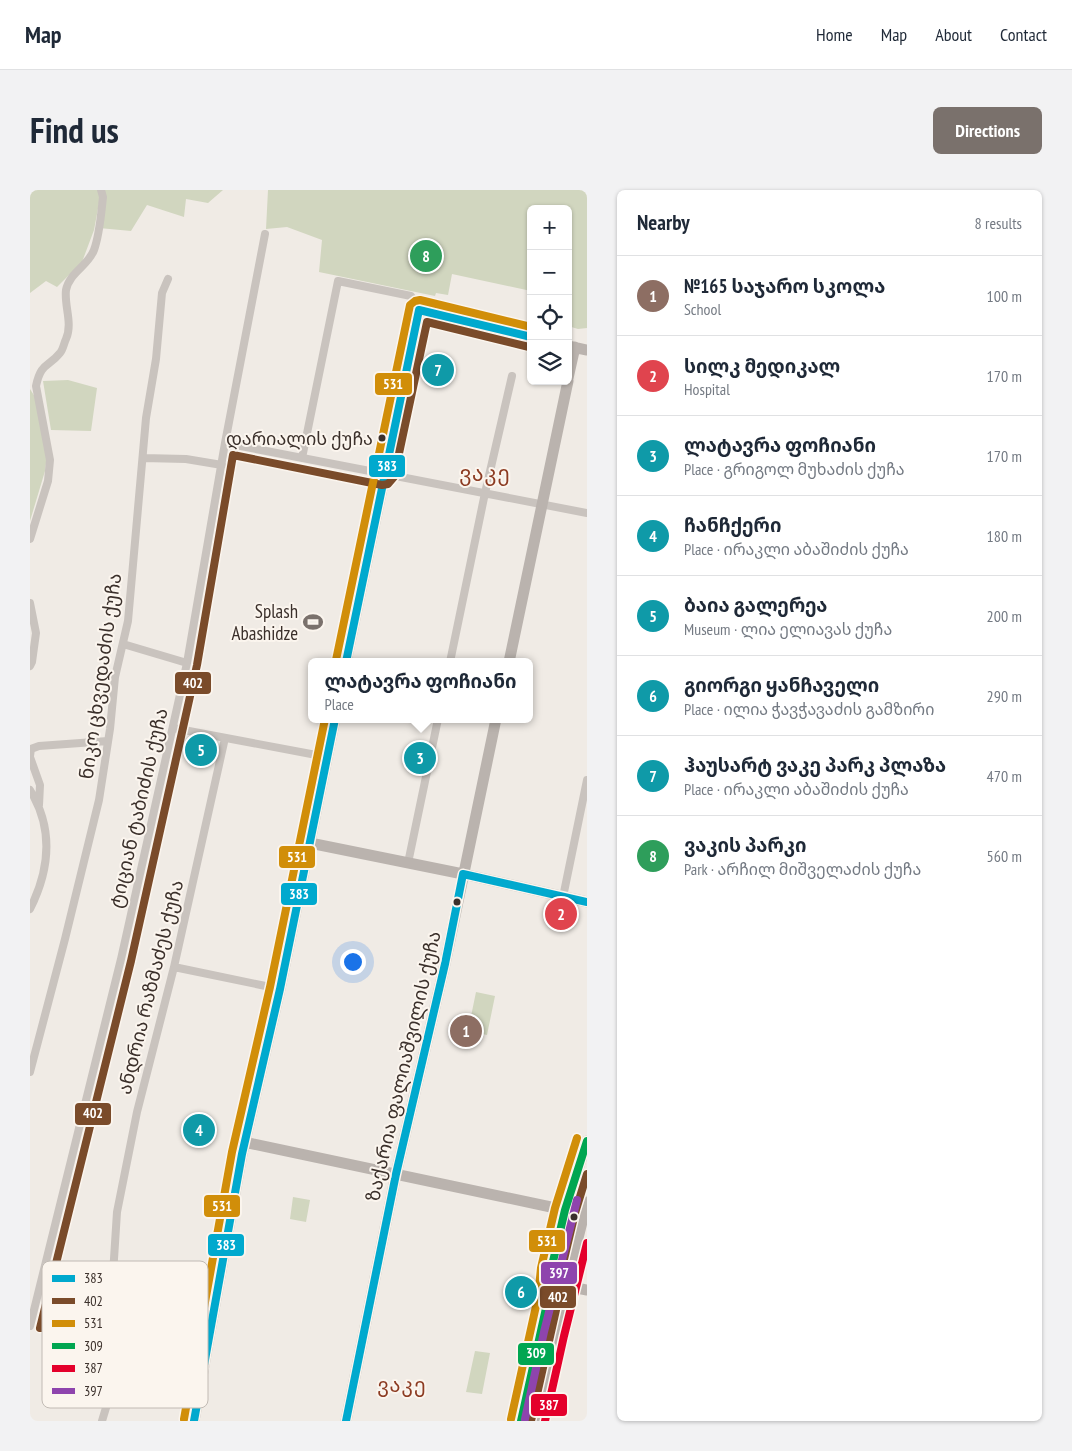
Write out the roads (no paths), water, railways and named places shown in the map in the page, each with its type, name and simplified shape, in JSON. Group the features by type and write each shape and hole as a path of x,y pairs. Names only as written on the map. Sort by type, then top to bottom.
{"street":[{"path":"30,539 48,481 50,460 36,386 44,366 60,353 68,336 69,317 66,290 69,280 87,263 94,250 103,197 102,190"},
{"name":"ტიციან ტაბიძის ქუჩა","path":"46,1261 119,968 188,663 225,443 265,234"},
{"name":"ნიკო ცხვედაძის ქუჩა","path":"30,1072 99,800 115,677 128,621 146,418 156,359 162,293 168,279"},
{"path":"302,458 338,281 410,296 419,310 527,336"},
{"path":"347,658 419,310"},
{"path":"572,346 587,350"},
{"path":"451,658 485,493 512,376"},
{"path":"510,658 567,385"},
{"path":"225,443 587,514"},
{"path":"143,458 186,459 222,465"},
{"path":"30,603 36,633 30,666"},
{"path":"123,644 188,663"},
{"path":"208,1343 244,1142 280,989 333,723"},
{"path":"408,863 437,723"},
{"name":"ზაქარია ფალიაშვილის ქუჩა","path":"346,1421 396,1174 445,964 495,723"},
{"path":"173,728 327,757"},
{"name":"ანდრია რაზმაძეს ქუჩა","path":"114,1261 117,1212 137,1112 174,967 225,738"},
{"path":"30,909 39,890 47,853 45,825 40,805 40,785 30,756 31,750 39,746 108,741"},
{"path":"562,897 587,780"},
{"path":"30,790 40,805"},
{"path":"310,843 464,874 587,902"},
{"path":"174,967 280,989"},
{"path":"521,1421 548,1299 563,1209 587,1141"},
{"path":"244,1142 563,1209"},
{"path":"535,1421 587,1202"},
{"name":"ტიციან ტაბიძის ქუჩა","path":"30,1326 42,1278"},
{"path":"567,1286 587,1290"},
{"name":"ანდრია რაზმაძეს ქუჩა","path":"102,1421 106,1408"},
{"path":"194,1421 196,1408"}],"place":[{"name":"ვაკის პარკი","path":"426,256"},
{"name":"ჰაუსარტ ვაკე პარკ პლაზა","path":"438,370"},
{"name":"დარიალის ქუჩა","path":"382,438"},
{"name":"Splash Abashidze","path":"313,622"},
{"name":"ბაია გალერეა","path":"201,750"},
{"name":"ლატავრა ფოჩიანი","path":"420,758"},
{"name":"სილკ მედიკალ","path":"561,914"},
{"name":"№165 საჯარო სკოლა","path":"466,1031"},
{"name":"ჩანჩქერი","path":"199,1130"},
{"name":"გიორგი ყანჩაველი","path":"521,1292"}],"district":[{"name":"ვაკე","path":"485,473"},
{"name":"ვაკე","path":"402,1385"}]}
